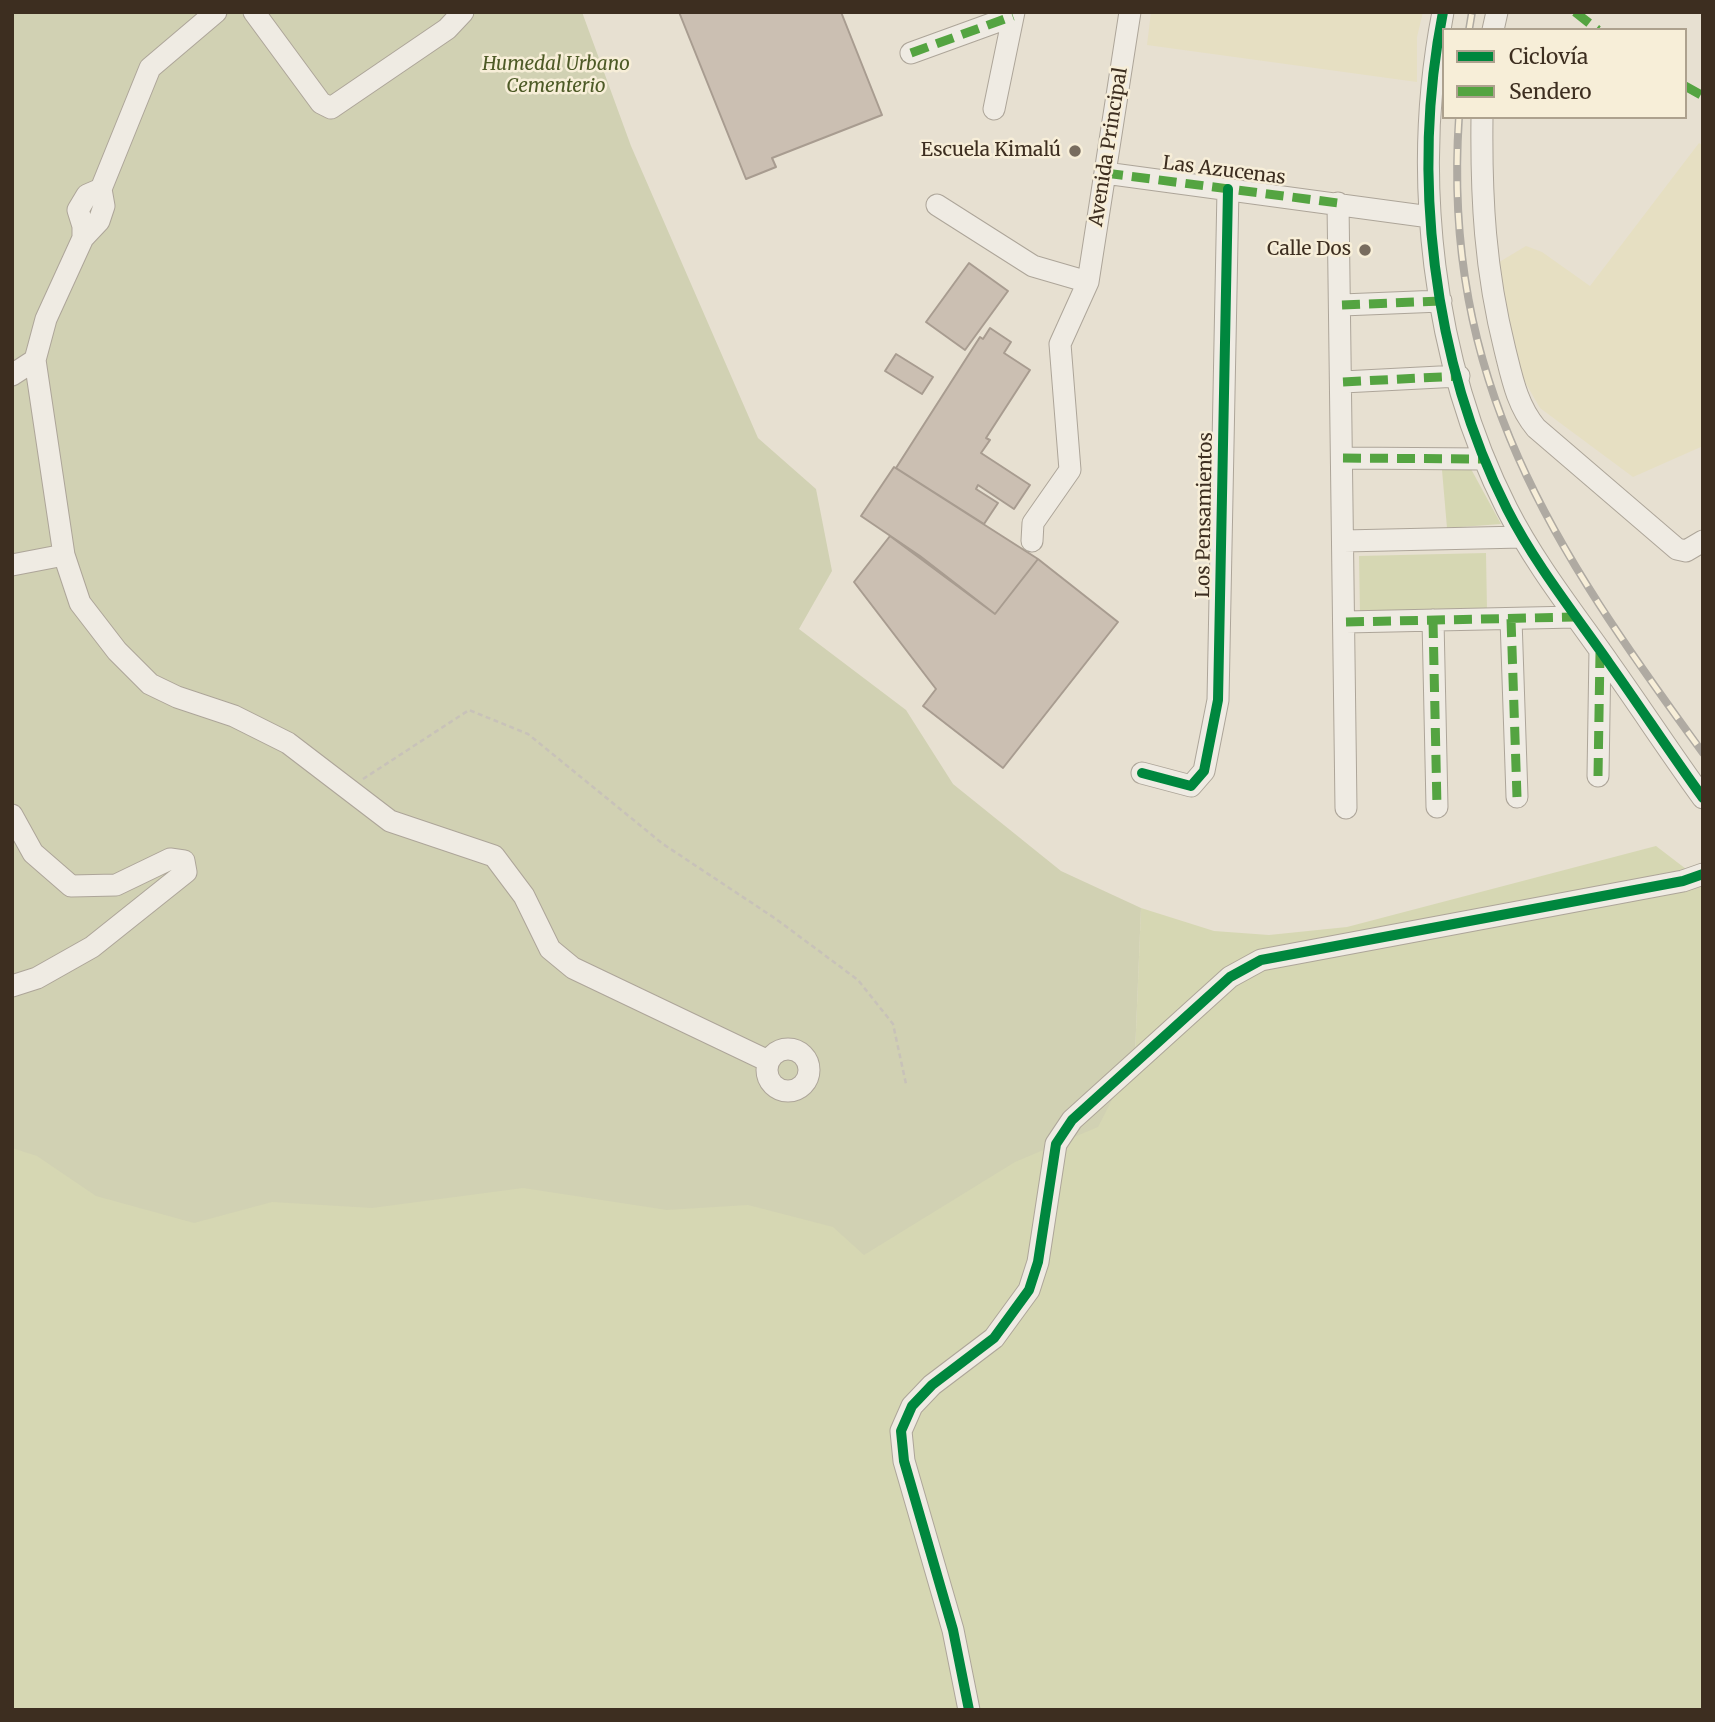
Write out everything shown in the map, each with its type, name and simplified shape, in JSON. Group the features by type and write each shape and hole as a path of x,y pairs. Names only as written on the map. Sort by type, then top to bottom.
{"street":[{"path":"216,12 150,68 102,189 87,195 78,210 83,226 83,239 46,319 35,360 64,555 80,603 117,651 150,684 177,697 234,716 288,743 345,790 390,821 494,856 524,896 550,949 573,968 768,1061"},
{"path":"254,12 321,103 331,108 447,29 463,12"},
{"name":"Avenida Principal","path":"1032,541 1032,523 1070,470 1060,344 1088,282 1130,12"},
{"path":"1443,12 1430,111 1430,217 1441,301 1459,376 1484,459 1522,537 1703,799"},
{"path":"911,53 1014,14"},
{"path":"994,109 1014,14"},
{"path":"1482,119 1483,236 1491,291 1515,390 1524,414 1536,428 1677,550 1686,551 1703,541"},
{"name":"Las Azucenas","path":"1105,173 1430,217"},
{"name":"Los Pensamientos","path":"1142,773 1191,786 1204,771 1218,700 1228,189"},
{"path":"1338,203 1342,305 1346,808"},
{"path":"937,205 1033,266 1088,282"},
{"path":"1342,305 1441,301"},
{"path":"12,375 35,360"},
{"path":"1343,382 1459,376"},
{"path":"1343,458 1484,459"},
{"path":"1344,541 1522,537"},
{"path":"12,565 64,555"},
{"path":"1346,622 1575,617"},
{"path":"1511,618 1517,797"},
{"path":"1433,620 1437,807"},
{"path":"1598,776 1600,650"},
{"path":"12,815 33,853 71,886 116,885 170,859 184,861 186,872 92,947 37,978 12,986"},
{"path":"970,1710 953,1630 904,1461 901,1431 912,1406 932,1385 994,1338 1029,1290 1038,1262 1056,1144 1072,1120 1230,977 1261,960 1683,881 1703,874"}],"path":[{"path":"345,790 469,710 528,734 663,844 776,919 858,980 893,1024 906,1084"}],"shaded area":[{"path":"1151,12 1423,12 1417,37 1417,82 1147,45"},
{"path":"1699,143 1703,146 1703,446 1633,477 1540,408 1517,368 1496,264 1526,246 1542,252 1590,286"}],"green space":[{"name":"Humedal Urbano Cementerio","path":"12,12 582,12 631,146 758,438 816,489 832,571 799,629 906,710 953,784 1061,871 1141,908 1135,1055 1098,1127 1015,1162 864,1255 833,1227 748,1205 667,1210 523,1188 372,1208 272,1202 194,1223 96,1196 37,1156 12,1148"},
{"path":"1471,469 1501,524 1447,528 1442,470"},
{"path":"1486,553 1487,610 1360,613 1359,556"},
{"path":"1656,846 1703,882 1703,1710 12,1710 12,1133 1135,1055 1141,908 1214,931 1269,935 1347,927"}],"building":[{"path":"679,12 841,12 882,115 772,158 776,167 746,179"},
{"path":"969,263 1008,291 965,350 926,322"},
{"path":"990,328 1011,342 1004,353 1030,370 986,438 990,440 981,453 1030,485 1014,509 978,485 976,489 998,503 984,524 896,468 980,337 983,339"},
{"path":"896,354 933,377 922,394 885,371"},
{"path":"894,467 1038,559 995,614 920,556 861,516"},
{"path":"890,536 995,614 1038,559 1118,622 1003,768 923,706 936,689 854,582"}],"railway":[{"path":"1469,28 1472,12"},
{"path":"1459,119 1458,212 1469,299 1489,381 1518,458 1556,532 1599,605 1703,753"}],"marked path":[{"path":"1575,12 1595,28"},
{"path":"911,53 1013,16"},
{"path":"1687,87 1703,96"},
{"path":"1105,173 1338,203"},
{"path":"1342,305 1441,301"},
{"path":"1343,382 1459,376"},
{"path":"1343,458 1484,459"},
{"path":"1346,622 1575,617"},
{"path":"1511,619 1517,797"},
{"path":"1433,620 1437,807"},
{"path":"1598,776 1600,653"}],"cycle path":[{"path":"1443,12 1433,74 1429,201 1435,266 1445,329 1461,392 1481,452 1507,509 1530,549 1703,798"},
{"path":"1142,773 1191,786 1204,771 1218,700 1228,189"},
{"path":"969,1710 953,1630 904,1461 901,1431 912,1406 932,1385 994,1338 1029,1290 1038,1262 1056,1144 1072,1120 1230,977 1261,960 1683,881 1703,874"}],"place":[{"name":"Escuela Kimalú","path":"1075,151"},
{"name":"Calle Dos","path":"1365,250"}]}
